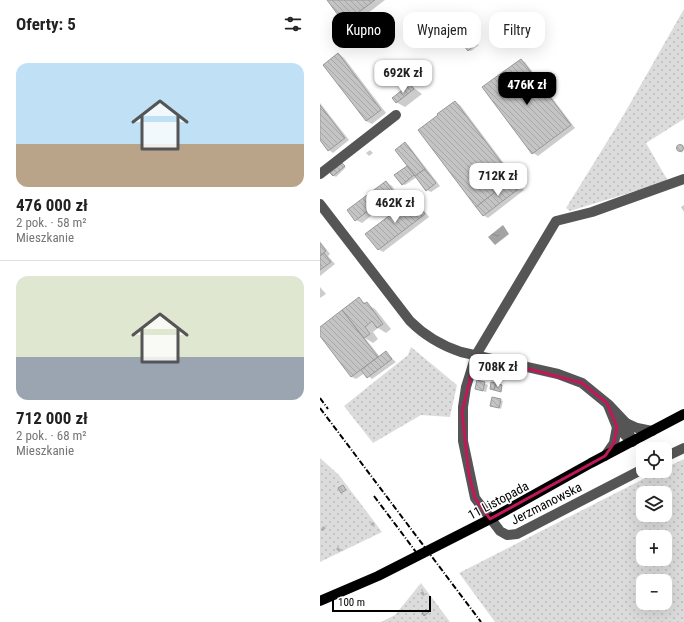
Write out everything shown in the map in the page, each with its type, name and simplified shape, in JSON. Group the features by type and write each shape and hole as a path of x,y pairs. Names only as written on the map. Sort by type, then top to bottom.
{"main road":[{"name":"11 Listopada","path":"320,601 378,576 505,512 604,456 684,414"}],"street":[{"path":"320,174 396,115"},
{"name":"Jerzmanowska","path":"636,473 517,534 511,535 502,533 475,498 463,441 463,407 466,387 476,355 556,221 592,212 684,179"},
{"path":"320,204 410,321 425,336 450,348 572,378 590,388 607,403 632,442"},
{"path":"622,425 652,431"},
{"path":"604,456 614,443 622,425"},
{"path":"672,454 684,448"}],"highlighted area":[{"path":"476,355 582,383 607,403 617,427 614,443 605,456 490,519 475,498 469,475 462,412"}],"shaded area":[{"path":"684,9 684,119 646,143 668,181 570,211 566,208 623,116"},
{"path":"411,347 457,385 450,417 421,415 373,443 344,406 408,355"},
{"path":"320,458 339,475 382,532 320,562"},
{"path":"684,459 684,622 495,622 459,573 645,478 672,478 672,465"},
{"path":"421,583 450,622 381,622 395,615"}],"water":[{"path":"503,225 509,234 495,245 488,237"}],"building":[{"path":"327,0 375,0 359,12 336,12"},
{"path":"338,53 381,110 366,121 323,65"},
{"path":"521,59 571,125 532,154 482,87"},
{"path":"410,84 414,89 396,103 392,98"},
{"path":"455,101 513,178 476,207 418,130"},
{"path":"320,105 345,138 328,151 320,140"},
{"path":"405,142 425,169 415,176 395,150"},
{"path":"680,144 683,145 683,151 680,152 677,151 676,148 677,145"},
{"path":"342,163 345,166 333,176 330,173"},
{"path":"407,166 414,175 402,185 394,175"},
{"path":"425,169 436,183 426,191 415,176"},
{"path":"513,178 521,187 483,216 476,207"},
{"path":"386,181 393,191 355,221 347,210"},
{"path":"413,198 425,214 378,250 365,234"},
{"path":"320,243 326,251 320,256"},
{"path":"324,253 331,262 320,270 320,256"},
{"path":"359,297 364,304 367,302 383,324 377,328 372,321 365,327 370,334 364,338 342,310"},
{"path":"342,310 378,357 351,377 320,336 320,327"},
{"path":"386,351 392,359 367,378 361,370"},
{"path":"477,380 485,382 483,391 475,389"},
{"path":"491,382 496,383 494,390 490,389"},
{"path":"496,383 502,385 501,392 494,390"},
{"path":"492,397 501,399 499,408 490,406"},
{"path":"343,485 346,490 341,493 338,488"},
{"path":"426,609 429,612 424,616 422,613"}],"railway":[{"path":"320,398 328,409"},
{"path":"320,408 481,622"},
{"path":"374,496 416,552"}]}
